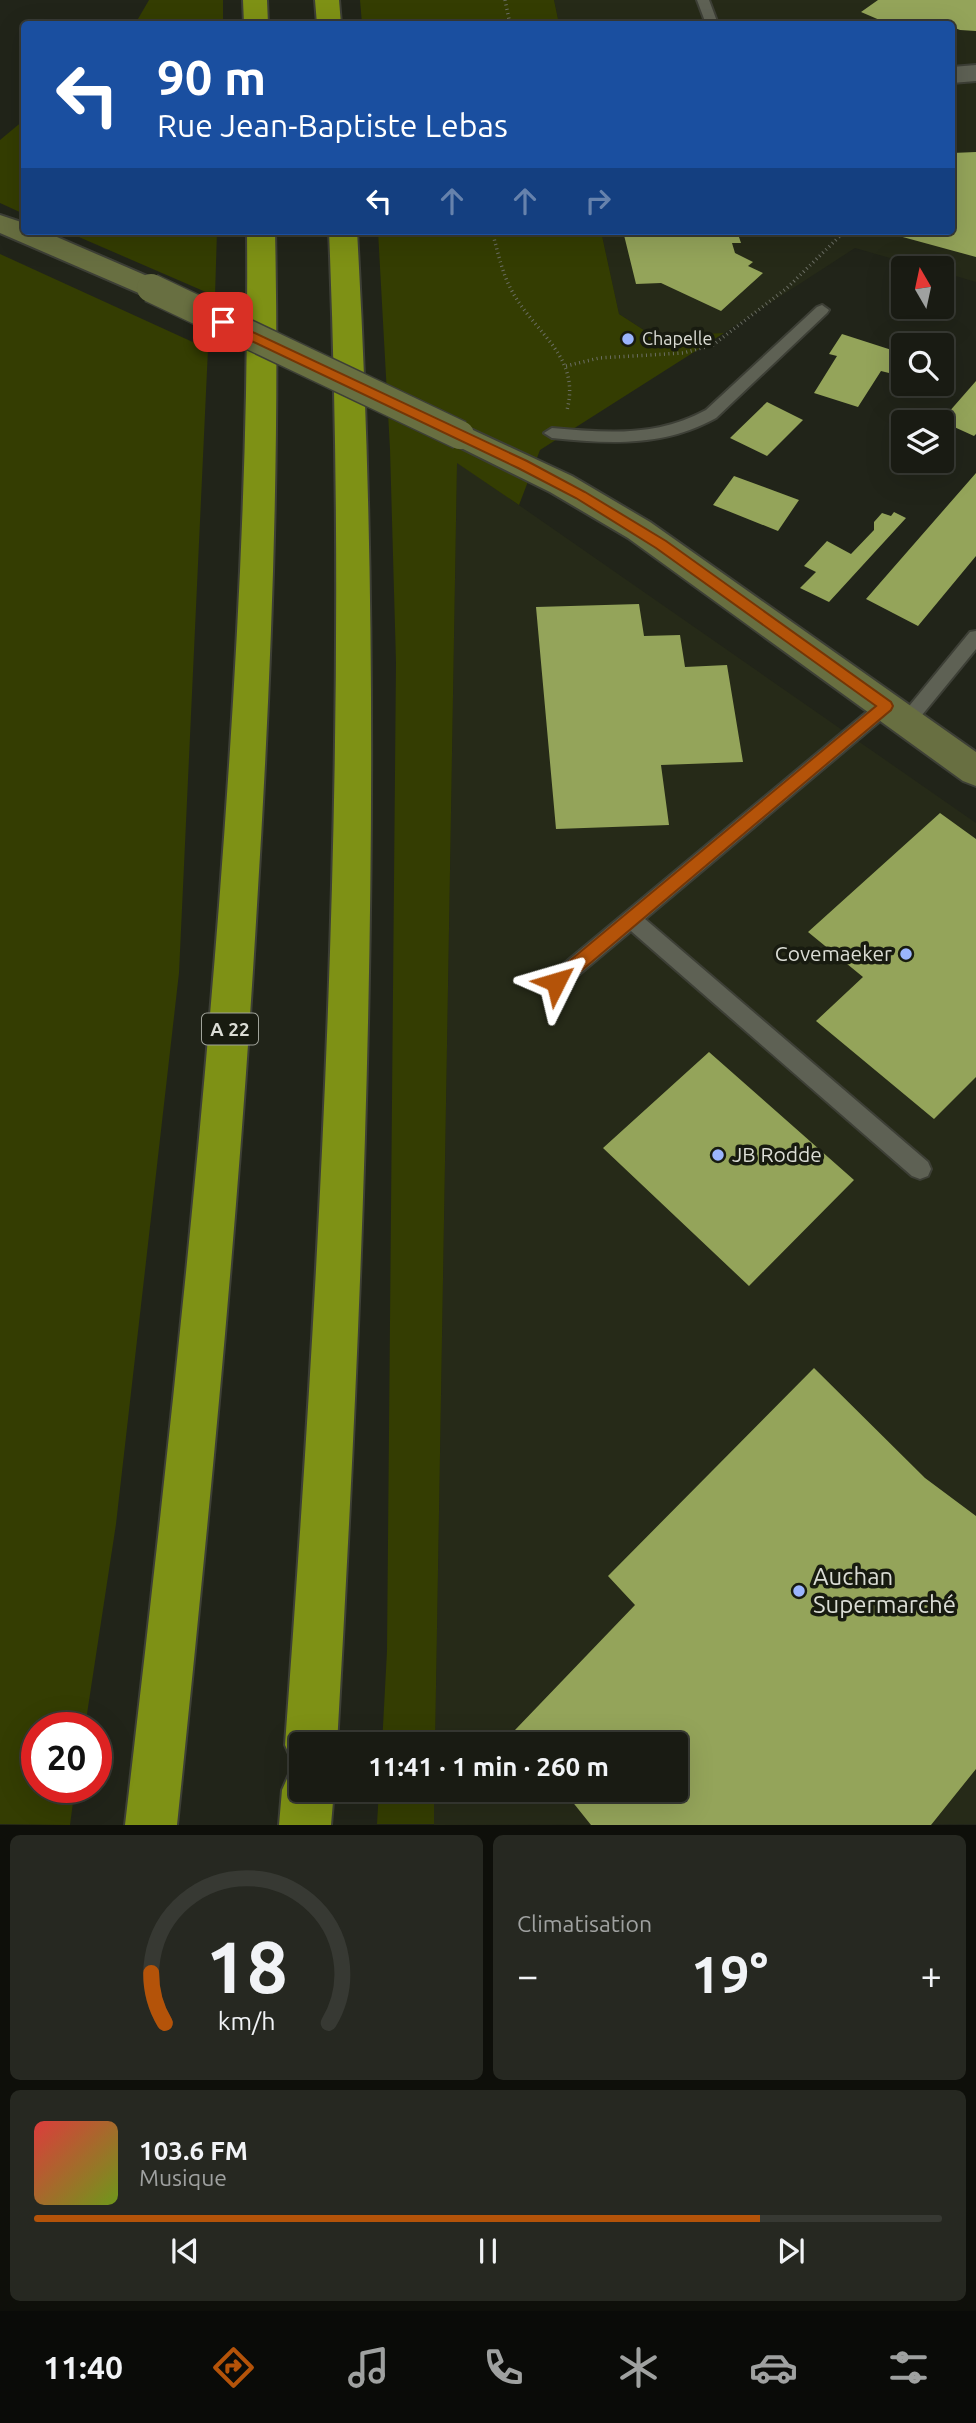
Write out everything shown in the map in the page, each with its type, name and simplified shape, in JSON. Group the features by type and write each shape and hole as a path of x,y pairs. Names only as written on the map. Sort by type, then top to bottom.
{"highway":[{"path":"255,0 256,21"},
{"path":"327,0 329,21"},
{"name":"A 22","path":"151,1825 182,1546 216,1195 239,896 257,570 261,235"},
{"path":"312,1732 336,1298 350,906 354,517 343,235"},
{"path":"305,1825 306,1802"}],"main road":[{"path":"0,223 21,232"},
{"path":"28,235 151,288 561,484 639,530 976,771"}],"street":[{"path":"955,75 976,73"}],"lane":[{"path":"703,0 711,21"},
{"path":"552,433 652,435 697,423 711,414 822,310"},
{"path":"556,982 631,919 896,713 976,637"},
{"path":"631,919 920,1169"}],"path":[{"path":"505,0 509,21"},
{"path":"493,235 512,293 566,366 571,377 572,394 564,416"},
{"path":"566,366 599,358 683,353 713,345 787,288 841,235"}],"shaded area":[{"path":"554,0 976,0 976,282 954,276 954,256 891,256 891,258 855,248 724,333 653,336 619,314 602,235 955,235 955,21 558,21"},
{"path":"457,462 976,823 976,1824 434,1825 434,1802 688,1802 688,1732 435,1732"}],"green space":[{"path":"149,0 223,0 223,21 137,21"},
{"path":"360,0 554,0 558,21 362,21"},
{"path":"21,122 21,213 0,203 0,140"},
{"path":"74,235 217,235 215,296"},
{"path":"378,235 602,235 619,314 653,336 724,333 540,450 519,505 457,463 435,1732 383,1732 387,1651 396,662 390,449"},
{"path":"0,254 208,349 179,973 116,1524 87,1712 21,1712 21,1803 73,1803 70,1825 0,1824"},
{"path":"378,1802 434,1802 434,1824 377,1824"}],"building":[{"path":"878,0 976,0 976,31 955,28 955,21 882,21 861,12"},
{"path":"976,152 976,257 899,236 955,235 955,153"},
{"path":"624,235 738,235 741,243 732,243 735,253 753,262 748,266 763,273 721,311 661,283 636,284"},
{"path":"842,334 891,350 891,370 889,373 881,371 858,407 814,393 837,356 829,354"},
{"path":"976,381 974,436 954,427 954,410 951,410"},
{"path":"767,402 803,420 767,456 730,438"},
{"path":"976,473 976,556 918,626 866,599"},
{"path":"734,476 799,500 778,531 713,505"},
{"path":"894,512 906,518 829,602 800,588 816,572 804,566 827,541 851,554 874,530 874,522 882,513 891,516"},
{"path":"639,604 644,636 680,635 685,667 727,665 743,762 661,765 669,825 556,829 536,607"},
{"name":"Covemaeker","path":"940,813 976,839 976,1077 934,1119 816,1021 863,977 808,932"},
{"path":"709,1052 854,1180 749,1286 603,1148"},
{"name":"Auchan Supermarché","path":"814,1368 925,1478 976,1516 976,1769 931,1825 591,1825 573,1802 688,1802 688,1732 515,1730 635,1605 608,1576"}],"place":[{"name":"Chapelle","path":"628,339"},
{"name":"Covemaeker","path":"906,954"},
{"name":"JB Rodde","path":"718,1155"},
{"name":"Auchan Supermarché","path":"799,1591"}],"route":[{"path":"223,322 522,464 580,495 661,545 886,706 556,982"}]}
